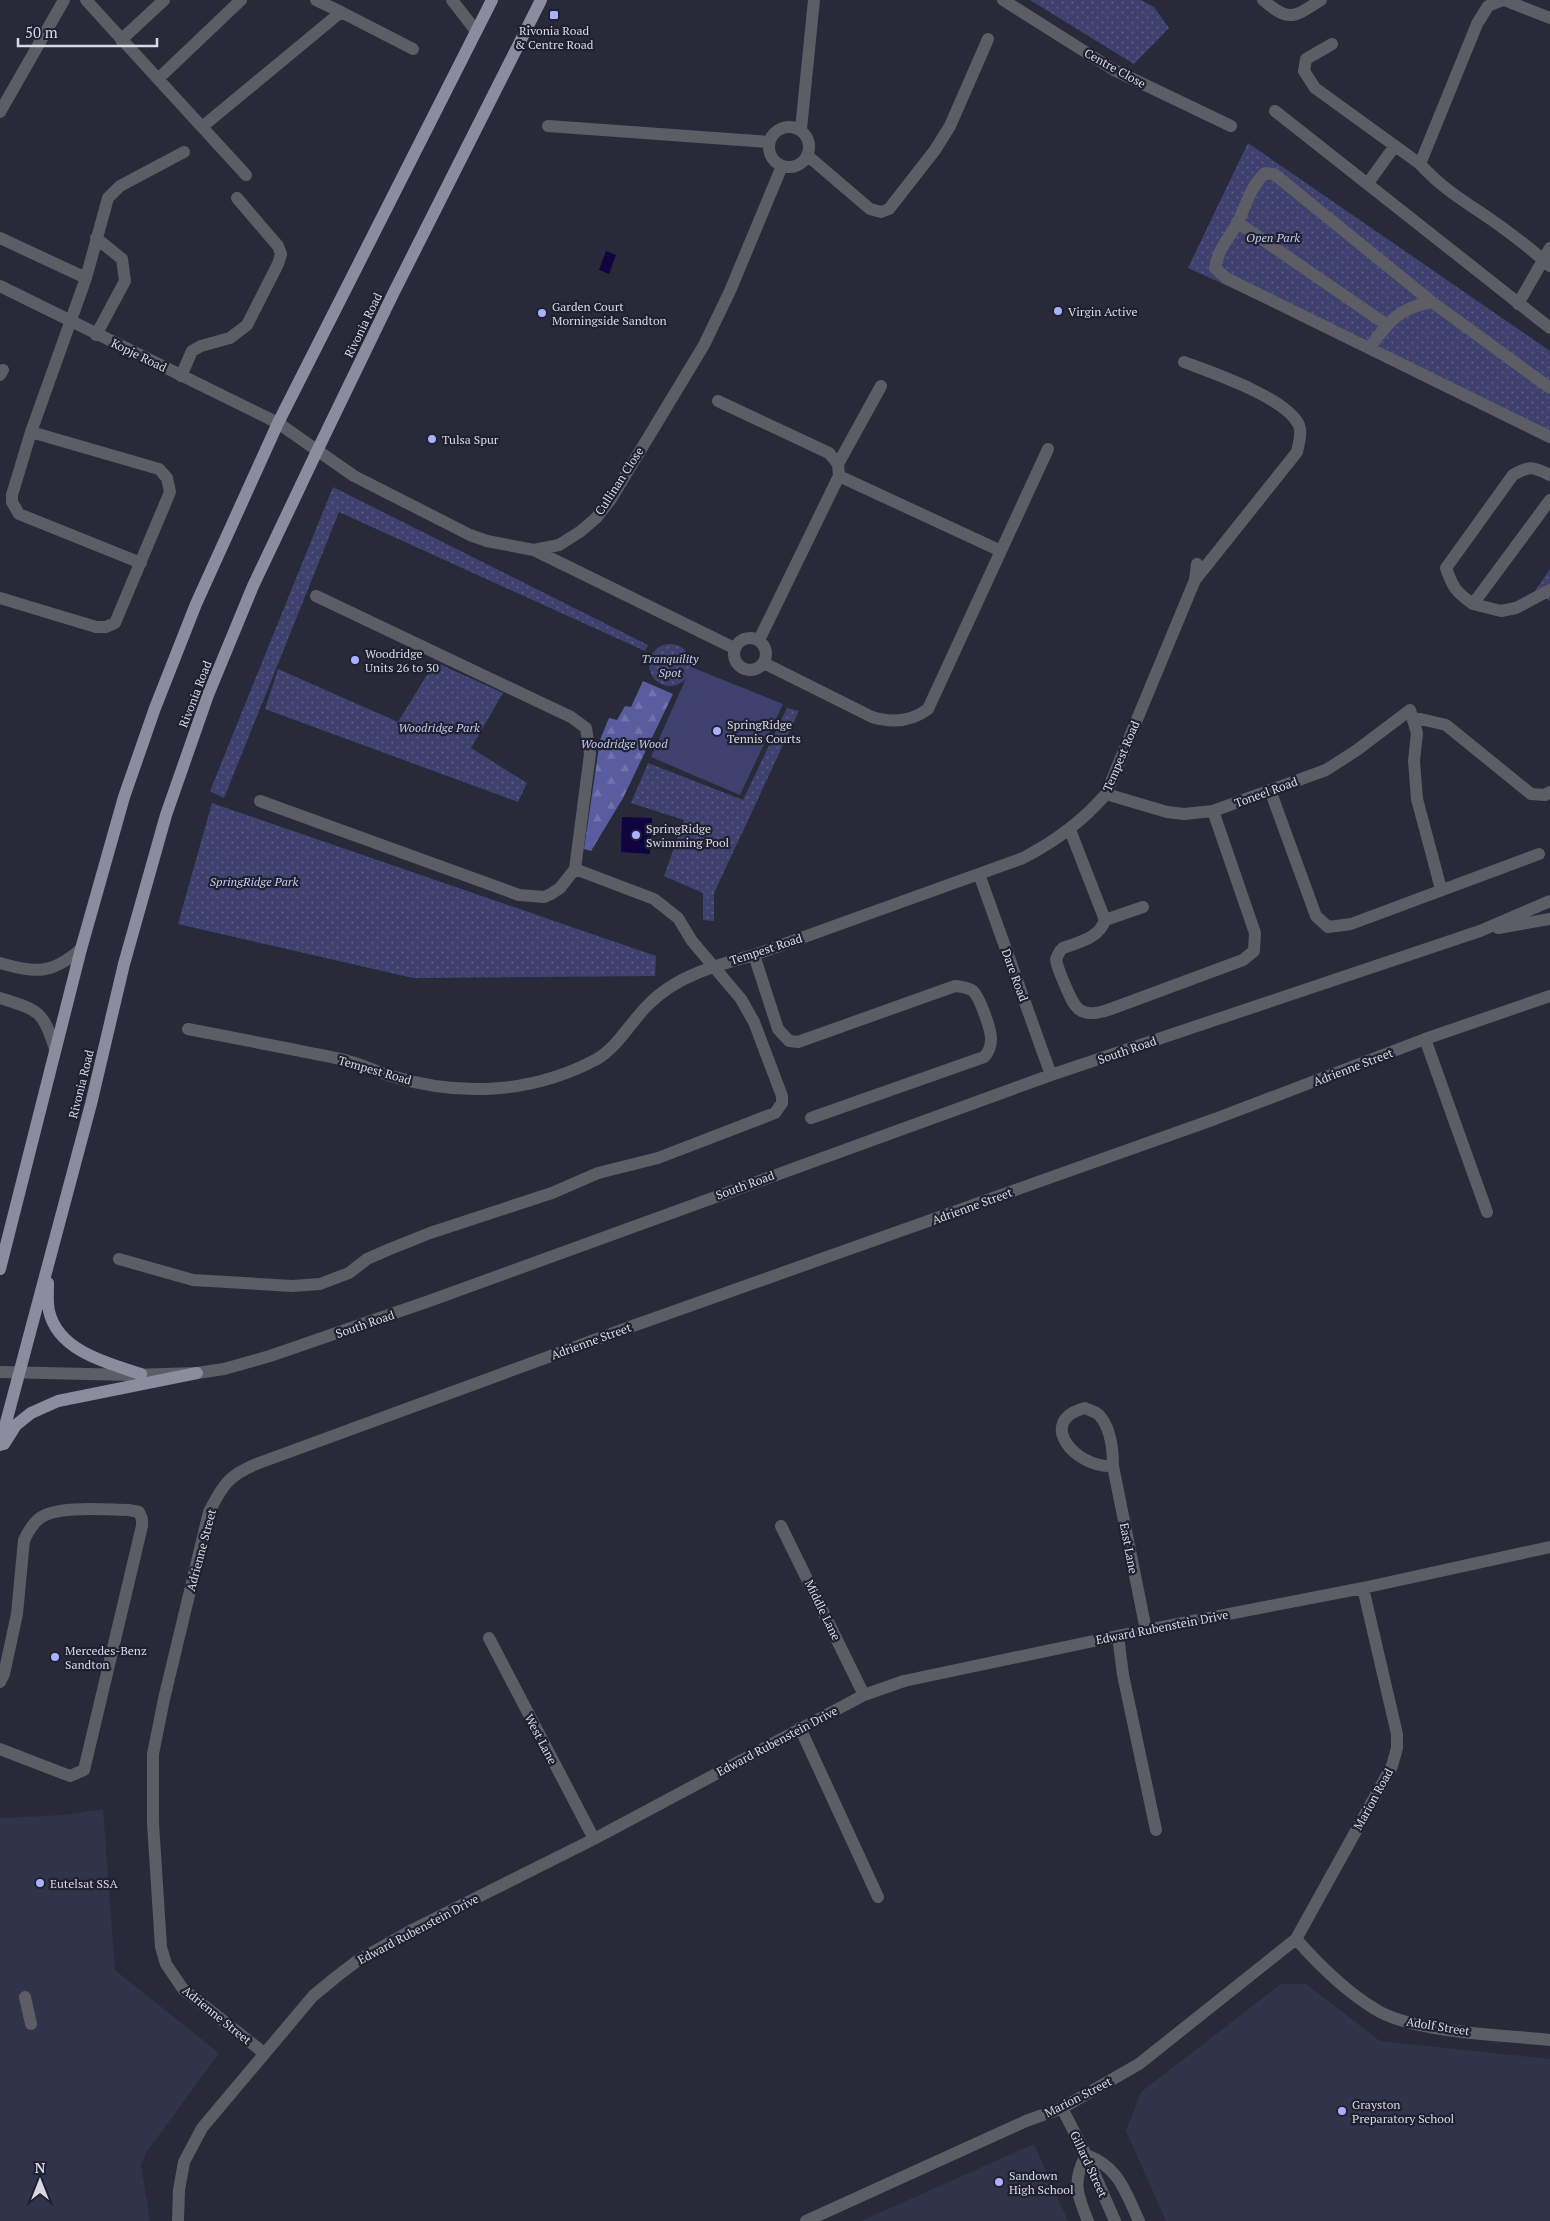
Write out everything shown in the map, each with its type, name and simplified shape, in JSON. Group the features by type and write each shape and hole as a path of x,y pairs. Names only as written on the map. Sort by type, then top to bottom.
{"main road":[{"path":"0,1269 5,1226 81,949 124,797 155,708 196,604 278,423 492,0"},
{"name":"Rivonia Road","path":"0,1445 91,1104 124,964 166,815 208,695 249,595 318,449 393,294 541,0"},
{"path":"48,1263 49,1312 61,1333 70,1343 87,1354 141,1374"},
{"path":"0,1450 16,1425 31,1413 58,1401 197,1373"}],"street":[{"path":"0,112 64,0"},
{"path":"86,0 246,175"},
{"path":"121,40 164,0"},
{"path":"158,80 241,0"},
{"path":"316,0 413,49"},
{"path":"452,0 476,31"},
{"path":"801,129 814,0"},
{"name":"Centre Close","path":"1003,0 1114,70 1231,126"},
{"path":"1263,0 1283,14 1294,16 1321,0"},
{"path":"1420,164 1478,24 1488,6 1503,0 1550,18"},
{"path":"202,127 342,12"},
{"path":"808,156 870,208 881,212 890,209 935,150 950,126 988,39"},
{"path":"1332,44 1306,59 1304,72 1315,88 1420,164 1458,199 1480,212 1547,264"},
{"path":"1275,111 1550,328"},
{"path":"548,126 769,142"},
{"path":"786,126 794,126 801,129 809,141 808,156 794,166 782,166 770,154 769,142 772,135 786,126"},
{"path":"1368,183 1394,147"},
{"path":"141,563 19,514 12,502 12,495 86,278 108,198 120,186 184,152"},
{"name":"Cullinan Close","path":"318,449 354,476 470,535 488,541 534,550 559,545 581,532 596,518 611,498 704,345 730,291 782,166"},
{"path":"1550,388 1432,302 1274,174 1264,173 1256,180 1237,222 1217,254 1215,268 1226,278 1550,437"},
{"path":"181,376 192,351 201,346 230,338 247,325 278,264 281,254 278,246 237,198"},
{"path":"1237,222 1387,325"},
{"path":"0,238 86,278"},
{"path":"96,238 122,259 125,280 96,335"},
{"path":"1518,304 1547,264 1550,248"},
{"name":"Kopje Road","path":"0,286 96,335 278,423 318,449"},
{"path":"1369,348 1387,325 1402,312 1414,306 1432,302"},
{"path":"1184,362 1261,394 1293,417 1300,427 1297,452 1195,580"},
{"path":"758,640 881,386"},
{"path":"718,401 829,453 839,470 1001,551"},
{"path":"0,598 96,627 106,627 115,623 170,492 169,484 163,473 158,469 32,432"},
{"path":"764,663 872,717 884,721 917,718 928,709 1048,449"},
{"path":"1550,475 1533,467 1523,469 1513,475 1446,568 1452,587 1473,604 1501,611 1516,608 1550,590"},
{"path":"1473,604 1550,500"},
{"path":"534,550 734,648"},
{"name":"Tempest Road","path":"188,1029 347,1060 395,1077 433,1086 474,1089 522,1086 579,1067 608,1051 650,1002 673,986 713,966 754,955 1024,858 1070,830 1106,794 1195,580 1197,564"},
{"path":"260,801 519,895 544,897 551,894 560,888 575,869 590,754 586,728 571,716 316,596"},
{"path":"749,637 758,640 766,650 764,663 750,671 742,669 736,664 733,656 734,648 740,640 749,637"},
{"path":"1411,714 1417,734 1414,762 1417,799 1441,889"},
{"path":"1411,714 1446,726 1531,794 1545,795 1550,792"},
{"name":"Toneel Road","path":"1106,794 1167,812 1184,814 1212,811 1326,770 1411,714"},
{"path":"1270,790 1316,916 1324,925 1336,927 1351,924 1441,889 1540,854"},
{"path":"1143,907 1105,920 1095,936 1063,948 1060,951 1056,960 1074,1007 1092,1014 1108,1010 1249,956 1256,946 1255,933 1212,811"},
{"path":"1070,830 1105,920"},
{"path":"119,1259 193,1280 292,1286 320,1284 349,1273 367,1259 390,1249 552,1192 598,1173 658,1158 775,1113 782,1103 776,1076 754,1022 741,1000 692,941 678,918 666,906 654,898 575,869"},
{"name":"Dare Road","path":"979,874 1051,1075"},
{"name":"South Road","path":"0,1372 197,1373 224,1369 270,1356 432,1300 1051,1075 1480,932 1550,901"},
{"name":"South Road","path":"1480,932 1550,918"},
{"path":"0,963 27,970 44,970 67,961 81,949"},
{"path":"754,955 778,1029 789,1041 798,1042 955,986 965,987 974,992 983,1010 991,1039 988,1053 984,1057 810,1118"},
{"name":"Adrienne Street","path":"264,2052 183,1989 166,1964 161,1947 153,1823 153,1754 164,1699 209,1512 221,1487 231,1476 251,1466 465,1386 1206,1123 1425,1039 1550,996"},
{"path":"0,998 33,1009 48,1028 55,1049"},
{"path":"1425,1039 1488,1212"},
{"name":"East Lane","path":"1113,1466 1105,1467 1073,1454 1064,1438 1062,1423 1067,1416 1085,1408 1099,1415 1109,1435 1113,1453 1113,1466 1146,1630"},
{"path":"0,1682 4,1674 17,1614 24,1540 29,1529 41,1517 60,1511 129,1510 139,1512 142,1526 84,1770 70,1776 0,1749"},
{"name":"Middle Lane","path":"781,1526 864,1695"},
{"name":"Edward Rubenstein Drive","path":"178,2221 179,2190 184,2162 202,2128 313,1996 357,1961 414,1929 594,1839 864,1695 904,1682 1146,1630 1363,1588 1550,1547"},
{"name":"Marion Road","path":"1296,1939 1392,1766 1397,1748 1393,1712 1363,1588"},
{"path":"1118,1636 1123,1675 1156,1830"},
{"name":"West Lane","path":"488,1638 594,1839"},
{"path":"800,1728 878,1897"},
{"name":"Adolf Street","path":"1296,1939 1328,1973 1376,2010 1397,2020 1445,2028 1550,2040"},
{"name":"Marion Street","path":"806,2221 1026,2122 1062,2108 1139,2064 1296,1939"},
{"path":"25,1997 31,2024"},
{"name":"Gillard Street","path":"1062,2108 1086,2155 1115,2221"},
{"path":"1088,2221 1079,2200 1077,2183 1079,2168 1086,2155 1104,2163 1112,2171 1120,2182 1139,2221"}],"shaded area":[{"path":"606,251 616,255 609,274 599,270"},
{"name":"SpringRidge Swimming Pool","path":"622,817 652,818 650,854 621,852"},
{"path":"103,1809 115,1970 219,2053 146,2153 141,2165 150,2221 0,2221 0,1818 65,1815"},
{"name":"Grayston Preparatory School","path":"1281,1984 1306,1984 1380,2041 1550,2059 1550,2221 1166,2221 1126,2131 1141,2092"},
{"name":"Sandown High School","path":"1034,2144 1068,2221 861,2221"}],"green space":[{"path":"1030,0 1141,0 1154,7 1169,28 1134,64"},
{"name":"Open Park","path":"1248,143 1550,351 1550,433 1188,268"},
{"path":"333,487 648,645 645,651 339,512 224,798 210,791"},
{"path":"1550,569 1550,601 1535,591"},
{"name":"Tranquility Spot","path":"670,644 685,650 691,665 685,680 670,686 655,680 649,665 655,650"},
{"name":"Woodridge Park","path":"435,662 503,693 471,748 527,783 518,802 265,709 278,669 398,722"},
{"name":"SpringRidge Tennis Courts","path":"691,667 783,704 740,795 651,757"},
{"name":"Woodridge Wood","path":"643,681 673,694 623,798 591,851 584,849 600,740 609,718 617,720 625,706 631,707"},
{"path":"787,708 799,711 714,893 714,921 703,920 703,893 664,876 684,820 631,803 648,763 743,800"},
{"name":"SpringRidge Park","path":"212,803 656,956 655,976 413,978 178,924"}],"place":[{"name":"Rivonia Road & Centre Road","path":"554,15"},
{"name":"Virgin Active","path":"1058,311"},
{"name":"Garden Court Morningside Sandton","path":"542,313"},
{"name":"Tulsa Spur","path":"432,439"},
{"name":"Woodridge Units 26 to 30","path":"355,660"},
{"name":"SpringRidge Tennis Courts","path":"717,731"},
{"name":"SpringRidge Swimming Pool","path":"636,835"},
{"name":"Mercedes-Benz Sandton","path":"55,1657"},
{"name":"Eutelsat SSA","path":"40,1883"},
{"name":"Grayston Preparatory School","path":"1342,2111"},
{"name":"Sandown High School","path":"999,2182"}]}
